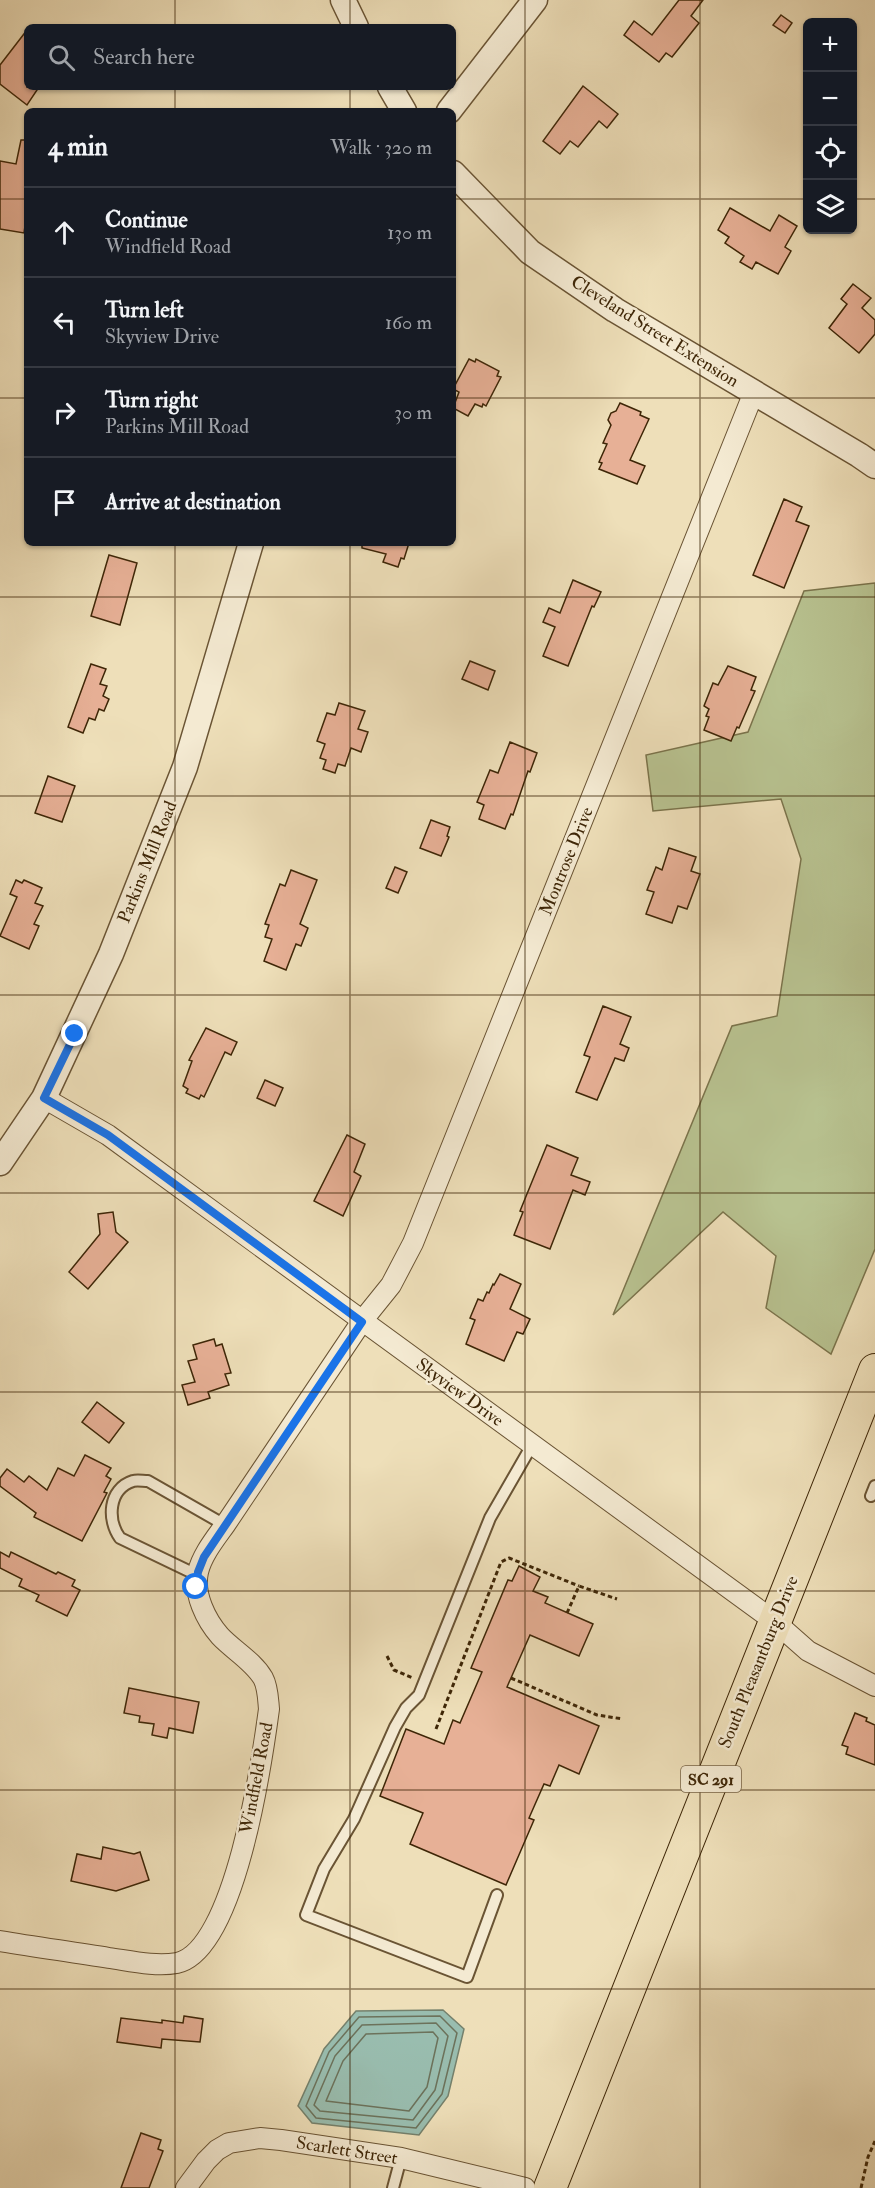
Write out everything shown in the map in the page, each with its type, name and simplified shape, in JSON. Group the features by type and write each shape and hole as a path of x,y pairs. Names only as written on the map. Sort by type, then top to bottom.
{"main road":[{"name":"South Pleasantburg Drive","path":"550,2188 774,1621 863,1412 875,1370"}],"street":[{"path":"343,0 355,24"},
{"path":"451,108 535,0"},
{"path":"392,90 402,108"},
{"name":"Cleveland Street Extension","path":"456,176 530,252 615,310 875,466"},
{"name":"Montrose Drive","path":"362,1322 391,1285 413,1243 754,392"},
{"name":"Parkins Mill Road","path":"0,1163 44,1098 111,954 185,767 250,546"},
{"name":"Skyview Drive","path":"44,1098 108,1135 774,1621 808,1652 875,1686"},
{"path":"197,1575 204,1557 362,1322"},
{"name":"Windfield Road","path":"0,1941 160,1964 177,1963 189,1959 211,1934 231,1889 244,1841 269,1709 268,1692 262,1677 219,1635 208,1617 196,1587 197,1575"},
{"name":"Scarlett Street","path":"186,2188 217,2150 229,2143 260,2138 401,2158 525,2188"}],"lane":[{"path":"497,1895 467,1977 306,1914 324,1869 354,1819 395,1727 406,1708 419,1695 490,1518 532,1445"},
{"path":"197,1575 120,1538 112,1528 113,1499 122,1488 134,1480 148,1481 225,1525"},
{"path":"393,2188 401,2158"}],"path":[{"path":"436,1729 501,1562 509,1558 617,1599"},
{"path":"567,1613 579,1586"},
{"path":"387,1656 394,1670 417,1680"},
{"path":"511,1678 597,1714 623,1719"},
{"path":"861,2188 868,2157 875,2140"}],"green space":[{"path":"875,583 875,1249 831,1354 766,1308 776,1256 723,1212 613,1315 732,1026 777,1016 801,859 781,799 653,811 646,755 748,732 804,591"}],"water":[{"path":"443,2010 464,2029 448,2096 419,2135 312,2123 298,2106 324,2049 356,2011"}],"building":[{"path":"679,0 703,0 691,16 699,23 672,57 666,53 659,62 624,35 634,21 652,35"},
{"path":"781,15 792,23 785,33 773,25"},
{"path":"24,34 24,90 37,90 27,105 0,84 0,65"},
{"path":"583,86 618,114 607,128 599,121 578,147 570,141 560,154 543,141"},
{"path":"21,140 24,140 24,233 0,229 0,161 16,164"},
{"path":"730,208 770,231 779,215 797,226 785,247 791,251 778,274 756,262 752,269 740,262 744,256 725,243 729,237 718,230"},
{"path":"853,284 871,298 862,308 875,320 875,334 859,353 829,328 847,304 841,299"},
{"path":"469,359 475,362 476,359 499,371 497,376 501,377 486,406 475,404 468,416 456,410 459,392 456,390 456,383"},
{"path":"620,403 641,412 640,415 649,419 630,460 645,466 637,484 599,469 602,463 599,462 607,444 603,443 611,425 608,420"},
{"path":"784,499 802,507 796,521 809,526 784,588 753,575"},
{"path":"362,546 408,546 404,559 401,558 398,567 383,562 386,554 362,548"},
{"path":"109,555 137,563 120,625 91,616"},
{"path":"573,580 601,592 594,607 592,606 568,666 543,656 555,627 543,622 549,608 560,613"},
{"path":"470,661 495,671 488,690 462,679"},
{"path":"91,664 106,669 100,684 107,686 103,696 109,699 104,711 99,709 95,720 89,718 83,733 68,727"},
{"path":"728,666 756,677 751,690 755,691 731,741 704,730 709,717 706,716 709,709 704,706 713,683 718,685"},
{"path":"339,703 365,711 358,729 368,732 361,752 351,748 345,766 338,764 335,773 323,769 326,760 320,758 325,744 317,741 327,713 335,715"},
{"path":"510,742 537,753 530,772 528,771 513,815 511,814 505,829 479,819 484,805 477,802 490,770 498,773"},
{"path":"48,776 75,786 62,822 35,813"},
{"path":"431,820 450,827 447,836 449,837 441,856 420,848"},
{"path":"669,848 696,857 691,871 700,874 687,909 678,906 672,923 646,914 654,892 647,890 656,867 662,870"},
{"path":"395,867 407,872 398,893 386,888"},
{"path":"291,870 317,880 300,924 308,928 301,946 296,944 286,970 264,961 272,939 265,937 269,925 265,924 280,884 285,886"},
{"path":"16,880 22,883 24,880 42,888 35,903 43,906 34,924 39,926 29,949 0,936 17,897 10,894"},
{"path":"603,1006 631,1017 620,1044 629,1048 624,1061 615,1058 597,1100 576,1092 590,1057 584,1055"},
{"path":"206,1028 237,1042 231,1055 225,1052 204,1097 201,1095 199,1099 186,1093 188,1089 183,1086 192,1061 189,1060"},
{"path":"265,1080 283,1088 275,1106 257,1098"},
{"path":"347,1135 365,1144 354,1172 361,1176 343,1216 314,1201"},
{"path":"547,1145 578,1158 571,1175 590,1182 585,1195 573,1190 550,1249 514,1235 523,1212 520,1211"},
{"path":"113,1212 116,1232 128,1242 88,1289 69,1272 100,1234 98,1214"},
{"path":"500,1274 521,1284 510,1309 530,1319 523,1334 517,1332 504,1361 466,1344 475,1320 470,1318 478,1299 483,1301"},
{"path":"214,1339 216,1346 222,1344 231,1373 225,1374 229,1385 208,1392 210,1398 188,1405 182,1385 195,1382 188,1361 197,1359 193,1345"},
{"path":"97,1402 124,1423 109,1443 82,1422"},
{"path":"85,1455 111,1468 106,1476 111,1479 104,1492 107,1493 82,1541 34,1517 36,1513 0,1486 0,1478 7,1469 24,1482 29,1476 47,1490 58,1468 74,1476"},
{"path":"0,1552 9,1557 11,1552 56,1574 58,1572 75,1580 72,1586 80,1590 67,1616 36,1601 39,1595 19,1586 22,1579 0,1568"},
{"path":"519,1566 540,1577 533,1591 548,1597 545,1603 593,1624 579,1656 530,1635 507,1687 599,1726 579,1774 559,1765 550,1786 544,1784 529,1818 534,1820 506,1885 410,1844 423,1813 380,1796 406,1729 444,1744 453,1720 460,1723 482,1672 471,1668 508,1580 512,1581"},
{"path":"129,1688 199,1702 193,1733 169,1728 167,1738 152,1735 154,1724 139,1722 140,1716 124,1713"},
{"path":"855,1713 867,1718 866,1721 875,1725 875,1765 846,1754 848,1747 842,1745"},
{"path":"103,1847 134,1854 140,1852 149,1880 116,1891 71,1881 77,1854 101,1859"},
{"path":"184,2016 203,2019 200,2042 162,2039 161,2048 117,2042 121,2018 183,2023"},
{"path":"141,2133 161,2140 158,2149 163,2151 149,2188 121,2188"}],"route":[{"path":"75,1034 44,1098 108,1135 362,1322 204,1557 198,1572 196,1587"}]}
